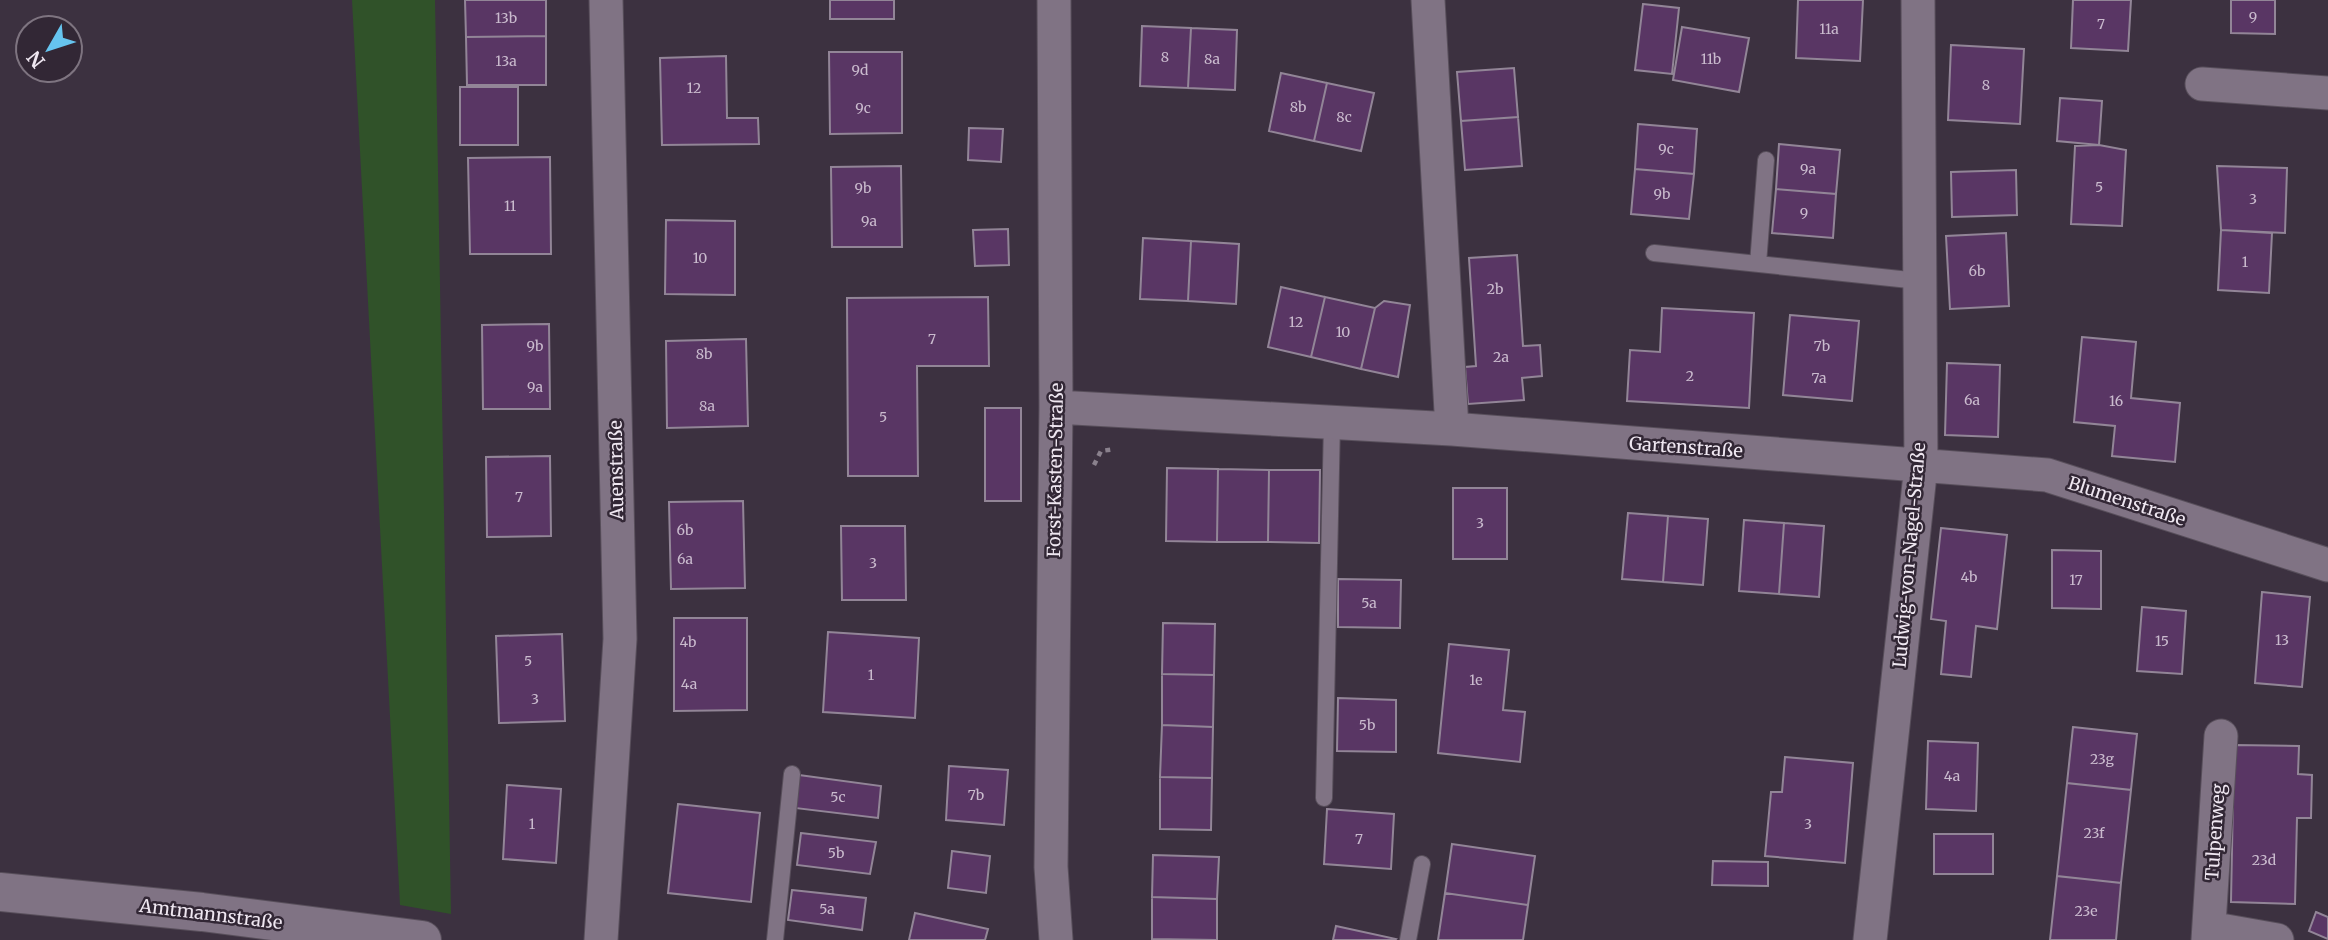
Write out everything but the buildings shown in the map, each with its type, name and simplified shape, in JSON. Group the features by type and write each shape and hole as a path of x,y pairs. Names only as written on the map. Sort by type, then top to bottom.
{"main road":[{"name":"Amtmannstraße","path":"0,892 422,940"}],"street":[{"name":"Auenstraße","path":"601,940 620,639 606,0"},
{"name":"Forst-Kasten-Straße","path":"1054,0 1056,407 1051,867 1056,940"},
{"path":"1429,0 1451,429"},
{"name":"Ludwig-von-Nagel-Straße","path":"1870,940 1921,465 1918,0"},
{"path":"2202,84 2328,93"},
{"name":"Gartenstraße","path":"1056,407 1451,429 1921,465"},
{"name":"Blumenstraße","path":"1921,465 2047,475 2328,565"},
{"name":"Tulpenweg","path":"2221,736 2208,934 2277,940"}],"lane":[{"path":"1759,264 1766,160"},
{"path":"1654,253 1920,281"},
{"path":"1324,798 1332,422"},
{"path":"775,940 792,774"},
{"path":"1408,940 1422,864"}],"path":[{"path":"1088,476 1101,451 1125,448"}],"green space":[{"path":"352,0 435,0 451,914 400,905"}]}
